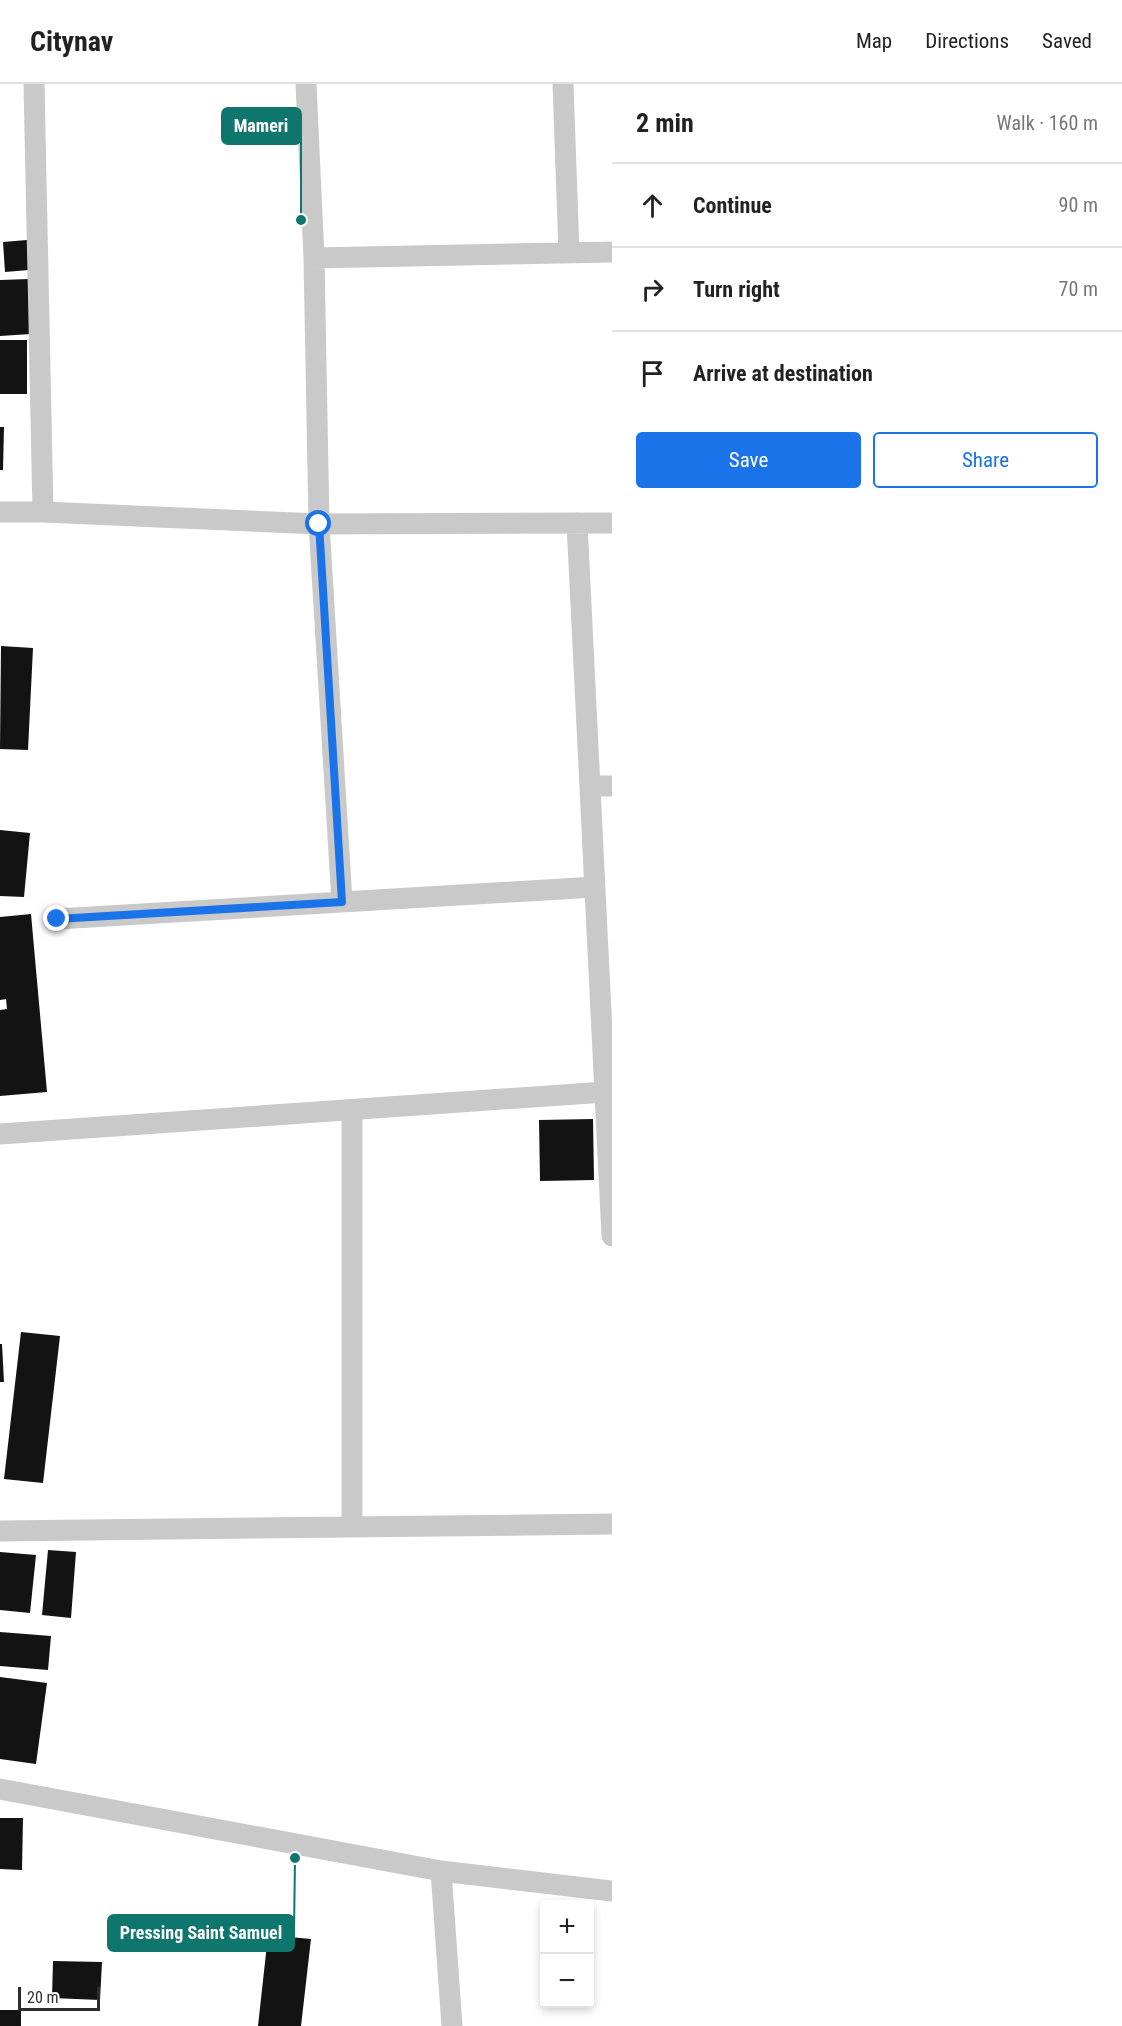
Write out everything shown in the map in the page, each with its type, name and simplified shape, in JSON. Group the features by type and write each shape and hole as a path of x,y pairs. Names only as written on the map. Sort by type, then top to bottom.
{"street":[{"path":"34,84 43,512"},
{"path":"306,84 314,258 319,524 342,902"},
{"path":"563,84 569,253"},
{"path":"314,258 612,252"},
{"path":"0,512 319,524 612,523"},
{"path":"577,523 612,1236"},
{"path":"590,786 612,786"},
{"path":"57,919 595,887"},
{"path":"0,1134 605,1092"},
{"path":"352,1110 352,1527"},
{"path":"0,1531 612,1524"},
{"path":"0,1789 441,1871 612,1891"},
{"path":"441,1871 452,2026"}],"building":[{"path":"27,240 29,270 5,272 3,242"},
{"path":"29,279 31,334 0,336 0,280"},
{"path":"0,340 27,340 27,394 0,394"},
{"path":"0,427 4,427 3,470 0,470"},
{"path":"1,646 33,648 28,750 0,749"},
{"path":"0,830 30,833 24,897 0,896"},
{"path":"31,914 47,1092 0,1096 0,1010 7,1009 6,999 0,1000 0,917"},
{"path":"593,1119 594,1180 540,1181 539,1120"},
{"path":"21,1332 60,1336 43,1483 4,1479"},
{"path":"0,1344 2,1344 4,1382 0,1382"},
{"path":"48,1550 76,1552 71,1618 42,1615"},
{"path":"0,1552 36,1555 30,1613 0,1610"},
{"path":"0,1632 51,1636 48,1670 0,1666"},
{"path":"0,1677 47,1683 36,1764 0,1759"},
{"path":"0,1818 23,1818 22,1870 0,1869"},
{"path":"268,1935 311,1939 301,2026 258,2026"},
{"path":"53,1961 102,1962 100,2000 52,1998"},
{"path":"0,2010 21,2010 21,2026 0,2026"}],"place":[{"name":"Mameri","path":"301,220"},
{"name":"Pressing Saint Samuel","path":"295,1858"}],"route":[{"path":"57,919 342,902 319,524"}]}
